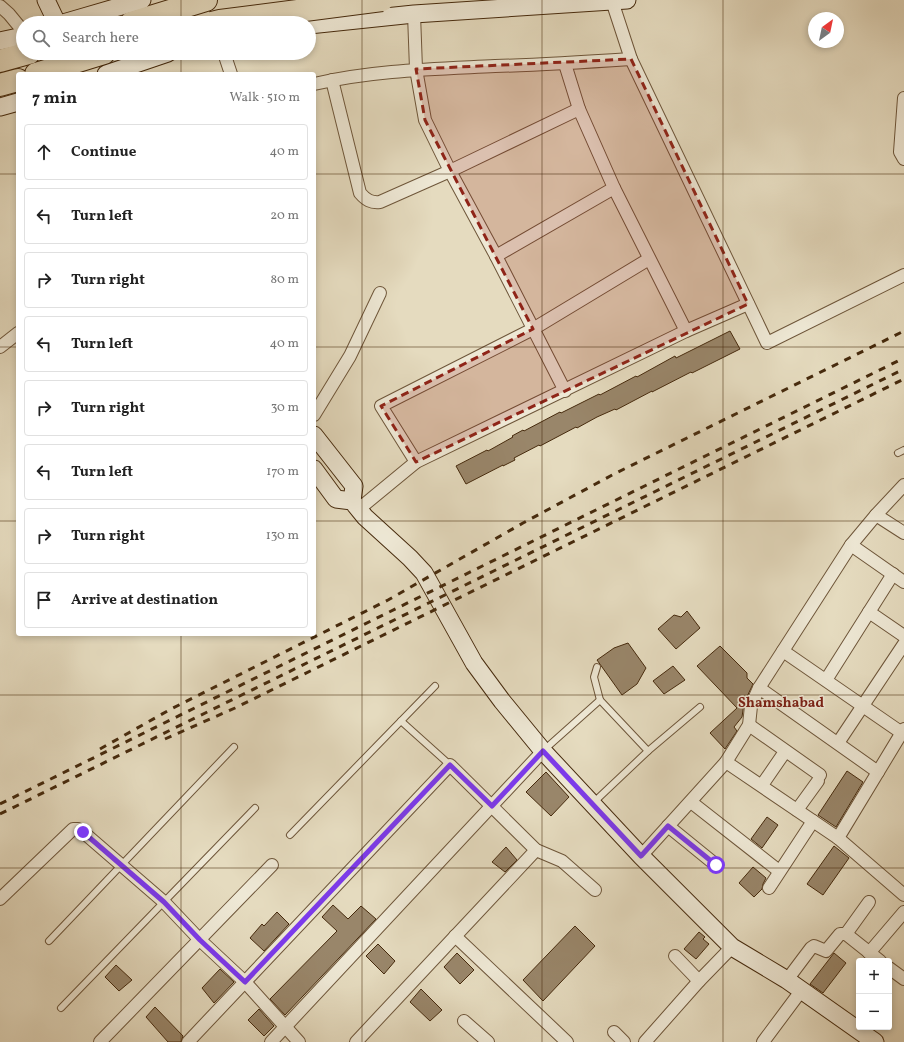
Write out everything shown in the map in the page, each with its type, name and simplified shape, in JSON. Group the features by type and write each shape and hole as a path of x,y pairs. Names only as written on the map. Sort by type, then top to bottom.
{"highway":[{"path":"154,16 206,0"},
{"path":"259,16 382,0"},
{"path":"0,61 16,57"},
{"path":"42,72 81,60"},
{"path":"0,85 16,81"}],"main road":[{"path":"46,0 54,16"},
{"path":"88,16 142,0"},
{"path":"316,24 414,14 619,1"},
{"path":"0,41 16,38"},
{"path":"112,72 147,60"},
{"path":"0,107 16,103"},
{"path":"316,437 354,486 356,505 365,517 410,558 424,573 474,663 502,701 543,751 641,856 732,947 787,980 875,1042"},
{"path":"316,472 336,499 356,505"}],"street":[{"path":"288,0 290,16"},
{"path":"619,1 631,59 767,343 901,275"},
{"path":"0,6 16,22"},
{"path":"414,14 416,69 425,120 565,391"},
{"path":"316,84 332,80 416,69 565,64 631,59"},
{"path":"226,60 230,72"},
{"path":"565,64 579,109 614,188 686,331"},
{"path":"332,80 360,193 372,202 380,202 450,171 579,109"},
{"path":"904,98 900,152 904,159"},
{"path":"496,256 614,188"},
{"path":"416,462 381,406 533,328 649,259"},
{"path":"316,412 350,356 380,293"},
{"path":"356,505 416,462 686,331 748,304"},
{"path":"0,347 16,335"},
{"path":"641,856 726,762 749,725 752,706 759,688 851,545 876,515 904,486"},
{"path":"876,515 904,534"},
{"path":"851,545 904,582"},
{"path":"826,680 893,574"},
{"path":"868,612 904,636"},
{"path":"838,744 904,644"},
{"path":"784,651 863,706 903,731 838,838"},
{"path":"759,688 878,772"},
{"path":"749,725 819,778 797,810"},
{"path":"271,1042 543,751"},
{"path":"762,785 782,756"},
{"path":"726,762 838,838 904,895"},
{"path":"188,1042 450,765 536,850 562,861 595,890"},
{"path":"691,802 779,871"},
{"path":"769,888 813,821"},
{"path":"668,826 716,865"},
{"path":"0,899 73,830 78,829 164,902 200,940 245,982 300,1042"},
{"path":"356,1042 536,850"},
{"path":"100,1042 272,865"},
{"path":"846,934 869,902"},
{"path":"869,953 904,912"},
{"path":"787,980 811,948 814,946 826,951 840,934 846,934 876,958"},
{"path":"455,936 566,1042"},
{"path":"646,1042 699,981 732,947"},
{"path":"674,956 699,981"},
{"path":"892,970 904,979"},
{"path":"763,1042 801,991"},
{"path":"464,1021 488,1042"},
{"path":"614,1032 624,1042"}],"lane":[{"path":"597,667 594,677 600,700 648,751"},
{"path":"290,835 435,686"},
{"path":"543,751 600,700"},
{"path":"592,804 648,751 700,707"},
{"path":"401,721 450,765"},
{"path":"49,941 234,747"},
{"path":"61,1008 255,808"}],"highlighted area":[{"path":"631,59 748,304 416,462 381,406 533,329 425,120 416,69"}],"building":[{"path":"730,331 740,349 692,373 691,372 616,410 615,409 597,417 577,428 576,427 540,446 539,445 514,458 515,460 466,484 456,466 487,450 488,451 523,430 524,431 599,394 600,395 675,356 676,358"},
{"path":"687,611 700,628 676,649 658,629 674,615 681,617"},
{"path":"628,643 646,668 637,684 622,695 597,660 614,648"},
{"path":"720,646 747,673 747,678 753,684 744,703 742,717 734,727 737,731 725,749 710,733 737,708 697,666"},
{"path":"673,666 685,680 664,694 653,681"},
{"path":"847,771 863,782 836,827 818,815"},
{"path":"546,772 569,797 551,816 526,792"},
{"path":"767,817 778,825 762,848 751,839"},
{"path":"834,846 849,858 823,895 807,884"},
{"path":"506,847 517,860 505,872 492,862"},
{"path":"753,867 766,878 762,889 754,897 739,883"},
{"path":"333,905 348,919 361,906 376,919 285,1015 270,999 337,931 322,917"},
{"path":"277,912 289,924 264,951 250,938 262,924 264,926"},
{"path":"575,926 595,946 543,1001 523,980"},
{"path":"699,932 705,937 703,939 709,944 696,959 684,949"},
{"path":"378,944 395,961 384,974 366,956"},
{"path":"457,953 474,970 460,984 444,967"},
{"path":"834,953 846,963 823,993 810,984"},
{"path":"116,965 132,980 119,991 105,977"},
{"path":"220,969 234,982 214,1003 202,988"},
{"path":"421,989 442,1010 430,1021 410,1002"},
{"path":"155,1007 183,1036 181,1042 168,1042 146,1017"},
{"path":"259,1009 274,1026 264,1036 248,1020"}],"railway":[{"path":"100,749 171,709 388,600 523,523 616,473 904,331"},
{"path":"0,804 904,358"},
{"path":"0,814 904,369"},
{"path":"165,739 235,708 904,379"}],"district":[{"name":"Shamshabad","path":"781,703"}],"route":[{"path":"83,832 164,902 200,940 245,982 450,765 492,806 543,751 641,856 668,826 716,865"}]}
